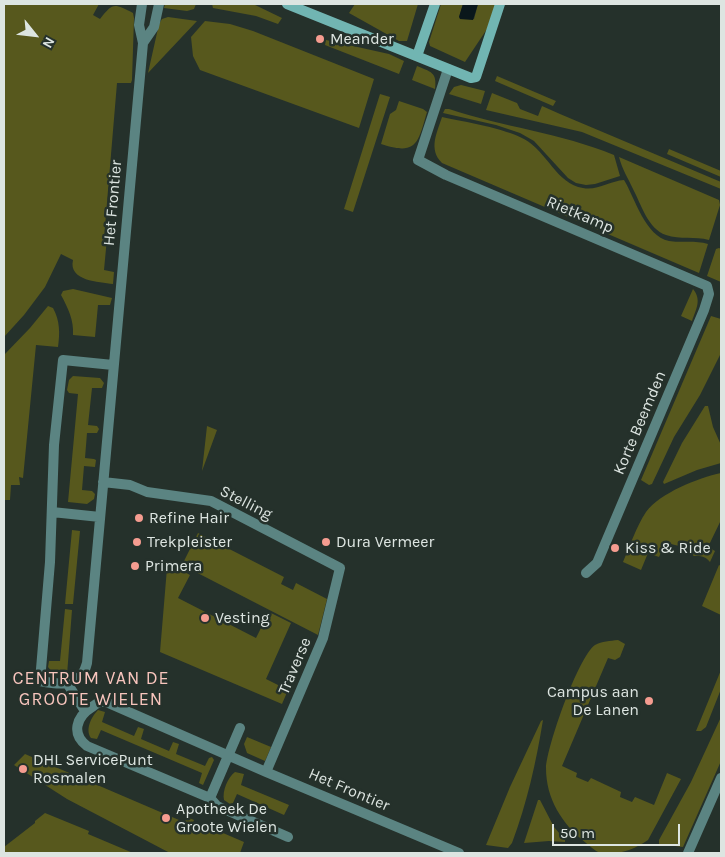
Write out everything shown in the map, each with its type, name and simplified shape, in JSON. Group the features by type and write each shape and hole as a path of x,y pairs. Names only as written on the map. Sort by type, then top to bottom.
{"street":[{"name":"Het Frontier","path":"68,684 83,675 87,664 143,43 139,25 142,4"},
{"name":"Het Frontier","path":"143,43 154,27 159,4"},
{"path":"287,4 471,78 476,78 500,4"},
{"path":"417,56 435,4"},
{"name":"Rietkamp","path":"448,69 418,160 446,176 701,282"},
{"name":"Korte Beemden","path":"586,573 597,563 704,310 709,294 707,286 701,282"},
{"path":"113,365 63,360 52,469 50,562 40,681 68,684 85,711 78,722 76,730 78,736 87,746 210,798 217,806 288,837"},
{"name":"Stelling","path":"103,482 130,485 147,492 211,501 340,568"},
{"path":"52,512 100,517"},
{"name":"Traverse","path":"266,772 323,638 340,568"},
{"name":"Het Frontier","path":"85,711 98,702 106,702 228,756 459,853"},
{"path":"210,798 240,728"},
{"path":"688,853 721,778"}],"shaded area":[{"path":"4,4 99,4 93,15 100,19 114,6 133,13 134,18 132,80 131,83 117,83 104,238 107,238 104,270 114,272 113,284 93,281 80,276 75,272 73,260 61,254 45,287 24,315 4,337"},
{"path":"165,4 196,4 194,9 187,11 164,8"},
{"path":"212,4 253,4 282,18 278,24 256,16 213,8"},
{"path":"355,4 418,4 407,41 399,41 349,13"},
{"path":"441,4 463,4 459,17 474,19 478,4 496,4 489,26 465,62 430,46 429,42"},
{"path":"463,4 478,4 473,20 460,19"},
{"path":"168,17 197,21 148,73 159,24 162,19"},
{"path":"205,21 230,24 253,31 374,79 359,128 200,70 193,56 191,37"},
{"path":"326,40 389,54 404,61 399,74 325,45"},
{"path":"417,66 432,73 435,79 435,89 412,80"},
{"path":"497,76 556,101 553,106 495,81"},
{"path":"461,85 485,91 481,104 449,94 454,87"},
{"path":"492,93 517,103 520,109 538,116 542,106 721,182 721,189 582,132 486,110"},
{"path":"380,94 390,97 353,212 344,209"},
{"path":"399,101 427,112 418,139 409,147 402,148 381,144 390,114 396,110"},
{"path":"445,109 594,147 614,155 620,176 595,184 576,183 568,178 534,141 520,133 496,125 443,113"},
{"path":"442,117 473,123 524,139 539,151 559,174 574,185 588,189 624,180 653,232 669,241 708,244 699,273 442,163 435,152 435,141"},
{"path":"669,149 721,171 721,177 667,154"},
{"path":"619,157 719,200 720,205 709,240 666,235 654,227 642,209"},
{"path":"716,249 721,249 721,282 707,276"},
{"path":"73,289 112,298 110,305 98,305 95,337 73,335 68,309 61,295 63,291"},
{"path":"693,289 698,301 692,321 681,316"},
{"path":"48,306 53,308 58,322 58,347 36,345 23,478 19,477 20,485 11,485 10,500 4,500 4,355"},
{"path":"711,316 721,319 721,353 700,395 674,437 652,484 649,485 641,480"},
{"path":"73,376 100,378 104,383 102,388 92,388 88,425 97,426 99,429 97,433 87,433 85,458 96,460 95,467 84,466 82,490 92,491 95,494 94,499 87,504 68,502 78,394 69,393 67,390 69,380"},
{"path":"705,406 708,406 713,427 721,445 721,463 697,470 664,484 663,482 682,443"},
{"path":"207,426 217,430 202,471"},
{"path":"721,473 721,520 708,547 715,551 710,562 705,557 694,556 679,546 671,544 663,548 659,557 648,553 641,570 623,562 639,524 652,505 680,487"},
{"path":"72,530 80,531 73,604 65,604"},
{"path":"198,533 284,577 281,584 293,590 296,583 327,599 318,635 182,565"},
{"path":"719,565 721,566 721,615 702,606"},
{"path":"167,568 179,569 190,575 178,598 256,638 269,612 291,623 266,679 288,690 282,704 160,652"},
{"path":"65,609 72,610 67,675 54,674 48,667 49,661 60,661"},
{"path":"618,640 625,644 620,657 615,660 608,658 562,766 577,773 576,777 588,782 591,778 621,792 620,797 632,802 635,797 654,805 667,773 681,779 648,840 626,851 607,854 593,849 577,836 563,819 552,800 546,768 557,723 580,666 595,645"},
{"path":"721,670 721,689 706,727 701,731 696,731"},
{"path":"98,710 105,712 102,722 134,736 138,727 144,729 141,739 169,751 173,742 179,744 176,754 205,766 209,758 212,757 214,760 203,785 199,783 202,773 101,730 97,739 91,738 89,735 90,724"},
{"path":"721,717 721,761 683,847 659,844 659,840 691,782"},
{"path":"543,720 530,783 512,843 508,848 486,845 510,787"},
{"path":"247,737 271,747 265,761 247,753 244,744"},
{"path":"25,754 179,820 193,831 185,820 187,817 194,820 193,822 244,842 240,853 170,853 67,799 14,765"},
{"path":"235,772 244,774 241,785 289,805 284,815 237,794 233,803 230,804 224,800 226,784"},
{"path":"538,800 540,800 554,827 565,842 524,843"},
{"path":"45,813 89,831 88,834 133,853 4,853 4,847"}],"place":[{"name":"Meander","path":"320,39"},
{"name":"Refine Hair","path":"139,518"},
{"name":"Trekpleister","path":"137,542"},
{"name":"Dura Vermeer","path":"326,542"},
{"name":"Kiss & Ride","path":"615,548"},
{"name":"Primera","path":"135,566"},
{"name":"Vesting","path":"205,618"},
{"name":"Campus aan De Lanen","path":"649,701"},
{"name":"DHL ServicePunt Rosmalen","path":"23,769"},
{"name":"Apotheek De Groote Wielen","path":"166,818"}],"district":[{"name":"CENTRUM VAN DE GROOTE WIELEN","path":"91,690"}]}
